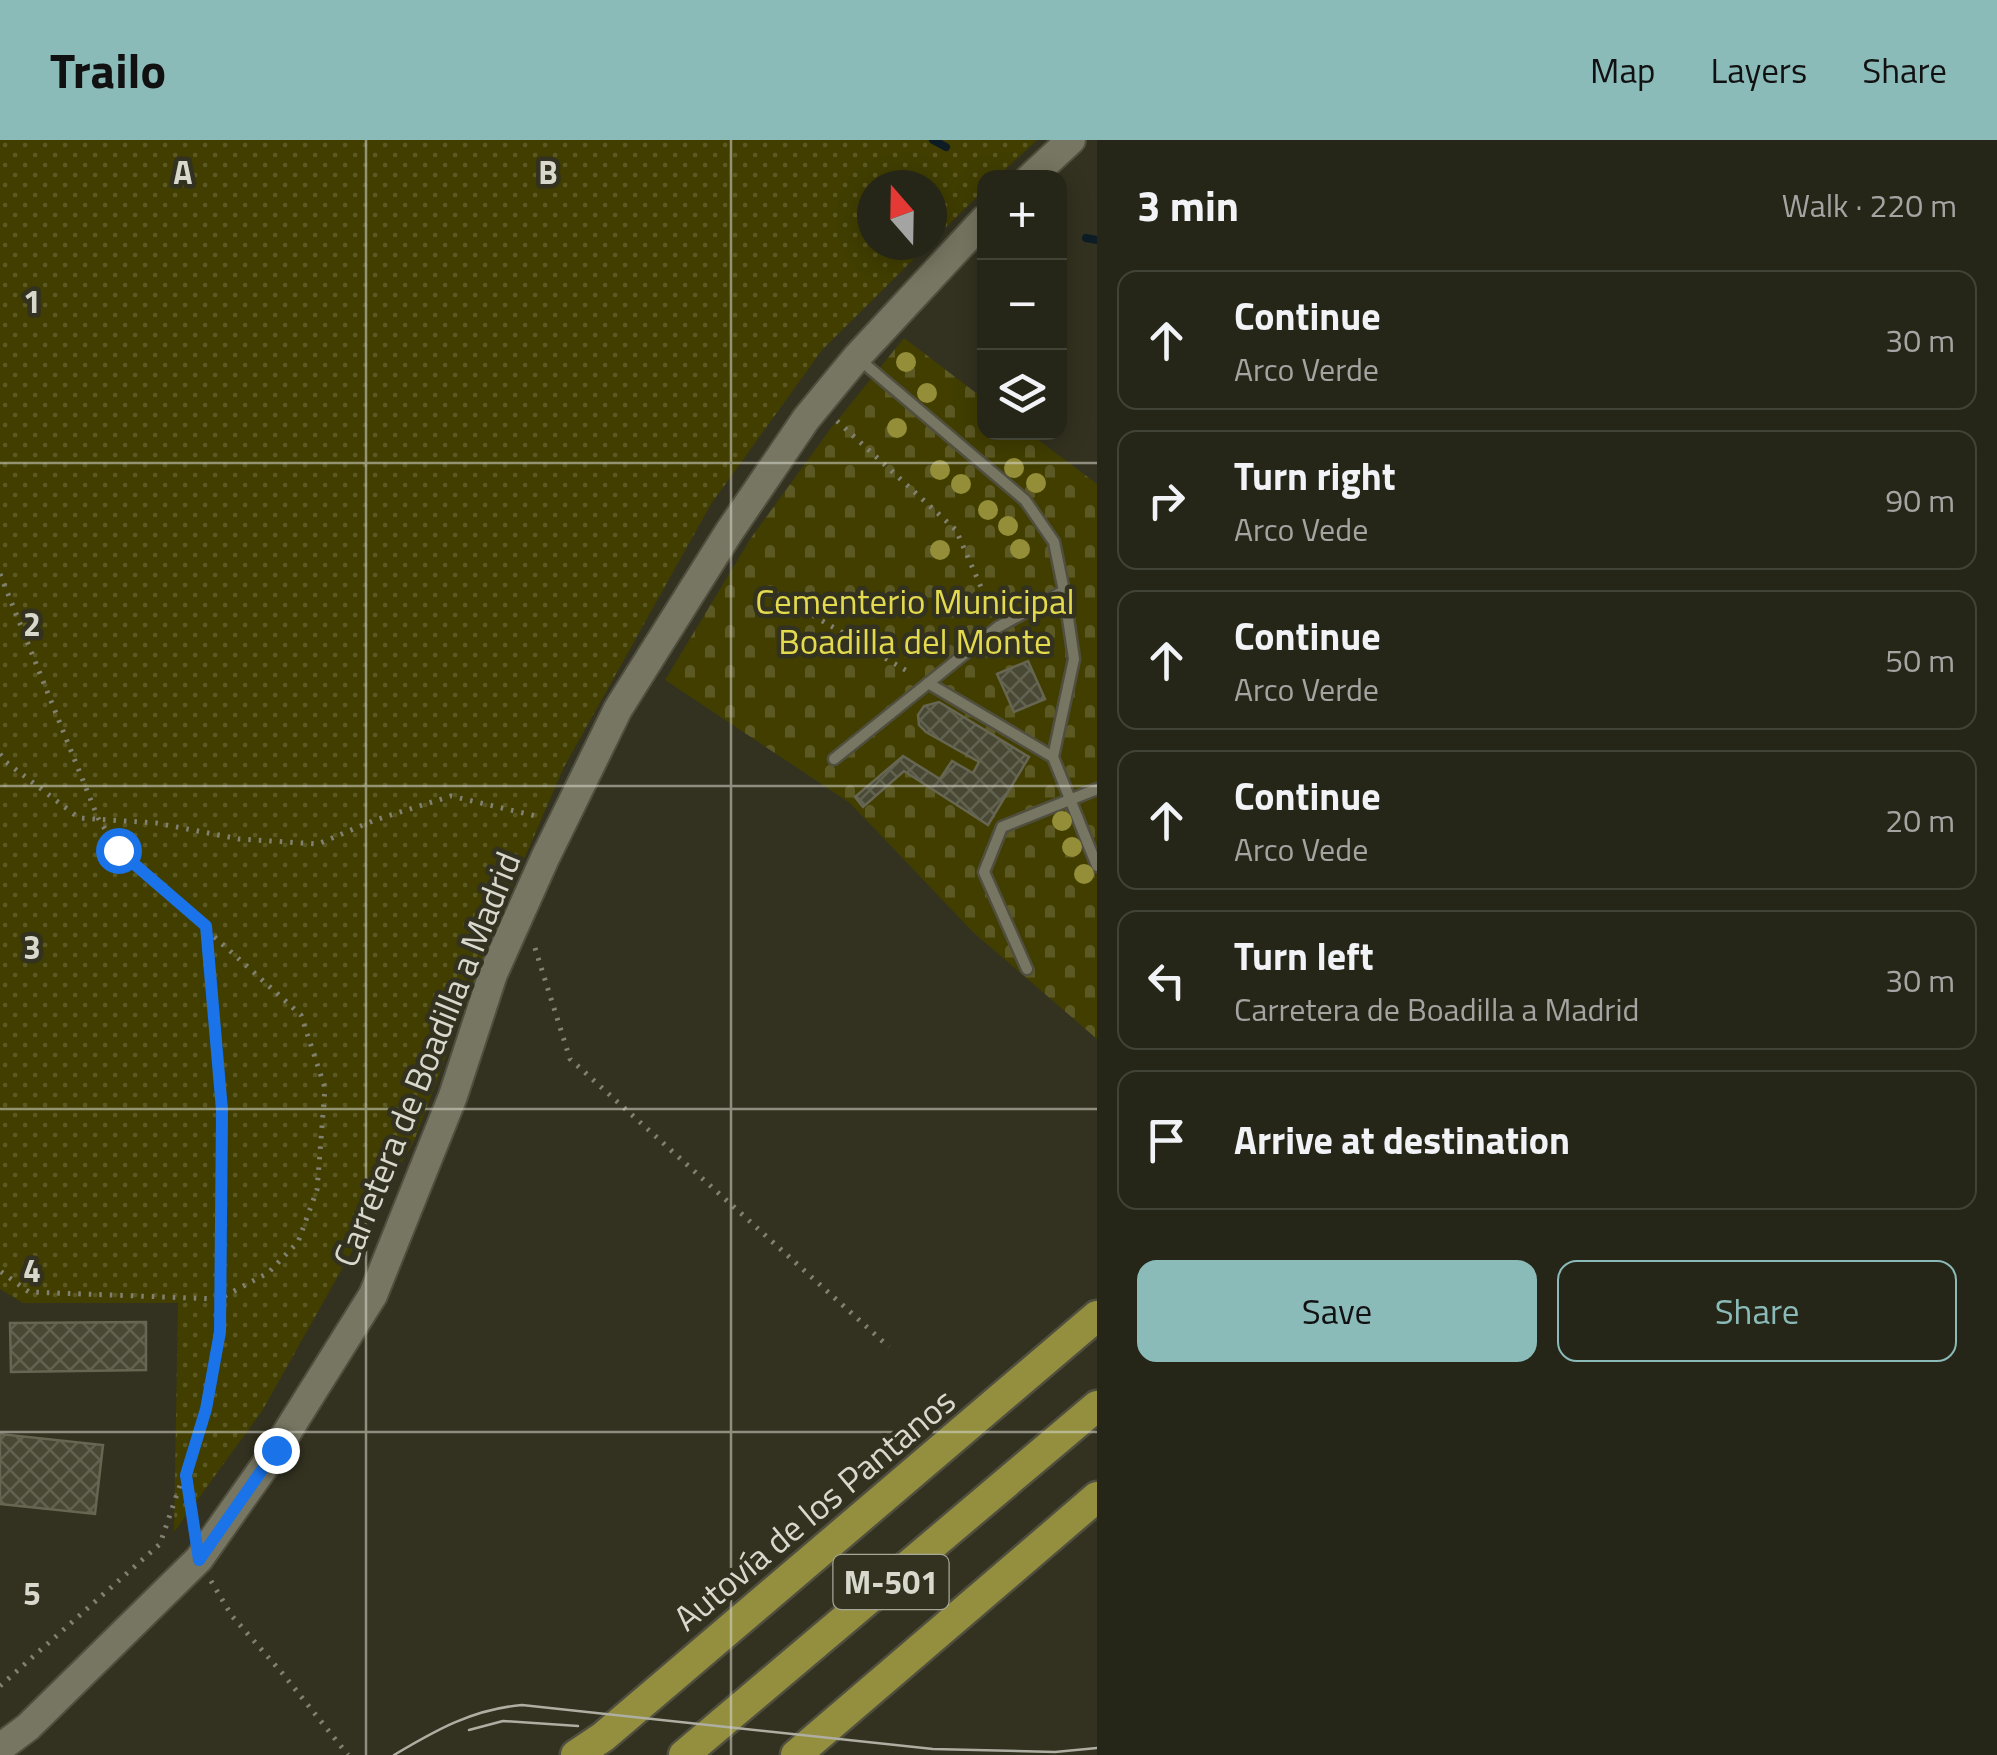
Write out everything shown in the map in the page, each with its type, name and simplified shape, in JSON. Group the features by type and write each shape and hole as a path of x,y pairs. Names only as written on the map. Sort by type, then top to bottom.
{"highway":[{"name":"Autovía de los Pantanos","path":"576,1755 604,1736 1097,1316"},
{"name":"M-501","path":"684,1755 1097,1406"},
{"path":"796,1755 1097,1497"}],"street":[{"path":"1039,170 1071,140"},
{"name":"Carretera de Boadilla a Madrid","path":"0,1748 28,1728 199,1560 276,1450 372,1295 454,1096 493,974 618,709 729,532 818,404 977,228"}],"lane":[{"path":"857,358 1025,500 1054,542 1074,659 1053,756 1097,866"},
{"path":"834,760 998,627 1064,591"},
{"path":"928,683 1053,756"},
{"path":"1027,969 984,872 1002,827 1097,789"},
{"path":"0,1733 28,1728"}],"path":[{"path":"818,404 956,530 998,627"},
{"path":"0,574 98,818 118,850 301,1015 325,1088 317,1190 298,1242 268,1273 219,1299 29,1292 0,1271"},
{"path":"777,594 928,683"},
{"path":"0,754 79,818 156,823 239,838 318,844 375,820 451,796 538,816"},
{"path":"522,908 570,1060 889,1347"},
{"path":"0,1686 160,1544 206,1409 220,1332 222,1110 206,926"},
{"path":"186,1475 199,1560 232,1616 348,1755"}],"green space":[{"path":"0,140 1037,140 1005,170 977,170 977,197 947,226 947,170 857,170 857,260 913,260 822,350 711,504 564,767 499,917 414,1141 262,1411 174,1532 178,1303 23,1303 0,1289"},
{"name":"Cementerio Municipal Boadilla del Monte","path":"904,338 977,394 977,440 1038,440 1097,484 1097,1039 973,932 850,803 665,680 751,538 831,428"}],"building":[{"path":"1028,661 1045,699 1014,712 997,674"},
{"path":"939,702 1029,757 988,825 904,771 863,807 855,797 903,756 940,779 952,761 973,773 979,762 919,725 918,715 924,706"},
{"path":"146,1322 146,1370 11,1372 10,1323"},
{"path":"0,1434 103,1445 95,1514 0,1504"}],"waterway":[{"path":"933,140 946,147"},
{"path":"1086,238 1097,240"}],"tram line":[{"path":"394,1755 471,1716 522,1705 933,1749 1055,1752 1097,1748"},
{"path":"469,1730 503,1721 578,1726"}],"route":[{"path":"118,850 206,926 222,1110 220,1332 206,1409 186,1475 199,1560 276,1450"}]}
